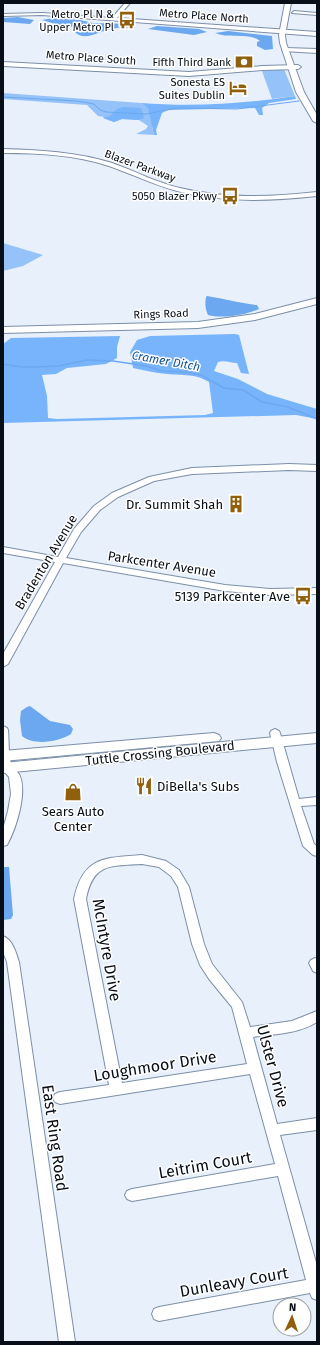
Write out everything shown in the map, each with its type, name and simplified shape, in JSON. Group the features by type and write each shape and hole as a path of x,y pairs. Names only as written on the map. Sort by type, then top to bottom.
{"main road":[{"path":"289,3 294,13"},
{"path":"296,3 294,13 288,23 283,40 317,121"},
{"path":"286,32 290,40 288,50"},
{"path":"308,101 317,109"},
{"name":"Rings Road","path":"3,330 198,325 255,317 317,301"},
{"name":"Rings Road","path":"3,334 204,329 258,321 317,306"},
{"name":"Tuttle Crossing Boulevard","path":"4,765 276,737 317,729"},
{"name":"Tuttle Crossing Boulevard","path":"276,737 317,738"}],"street":[{"path":"112,20 128,3"},
{"path":"294,13 317,14"},
{"name":"Metro Place North","path":"3,14 37,14 317,34"},
{"path":"288,50 317,51"},
{"name":"Metro Place South","path":"3,64 188,74 294,67"},
{"name":"Blazer Parkway","path":"3,151 46,152 88,159 116,166 159,185 202,195 224,198 264,199 317,194"},
{"name":"Bradenton Avenue","path":"3,664 78,531 97,508 115,495 133,486 164,476 192,471 317,468"},
{"name":"Parkcenter Avenue","path":"3,550 225,588 270,592 317,591"},
{"path":"3,730 4,765 14,776 15,785 12,815 4,838"},
{"path":"276,737 309,846 317,852"},
{"path":"295,803 317,801"},
{"name":"McIntyre Drive","path":"116,1088 80,899 83,883 90,872 94,869 113,862 139,859 165,864"},
{"name":"Ulster Drive","path":"165,864 173,869 179,876 186,892 207,967 231,994 238,1006 316,1289"},
{"name":"East Ring Road","path":"3,941 9,950 13,962 67,1342"},
{"path":"246,1033 299,1024 317,1016"},
{"name":"Loughmoor Drive","path":"60,1098 116,1088 255,1068"},
{"path":"273,1130 317,1124"},
{"name":"Leitrim Court","path":"132,1194 283,1169"},
{"name":"Dunleavy Court","path":"159,1314 316,1289"}],"shaded area":[{"path":"18,17 34,20 30,24 3,22 3,18"},
{"path":"53,18 80,20 93,23 132,24 136,27 114,28 92,35 83,36 75,32 87,28 62,26 42,20"},
{"path":"157,26 199,29 207,32 194,35 148,29"},
{"path":"228,31 272,36 273,49 265,50 257,46 257,42 260,41 255,38 244,36 226,36 215,33"},
{"path":"284,69 295,96 272,99 262,71"},
{"path":"3,93 141,103 145,106 161,107 152,127 154,135 136,134 146,129 148,126 139,120 122,119 114,122 98,116 87,105 3,99"},
{"path":"295,96 296,99 269,103 262,108 263,115 259,115 255,108 168,110 162,113 156,130 157,135 154,135 148,108 141,103 180,105 218,104"},
{"path":"123,107 141,108 144,118 139,120 122,119 114,122 103,118 110,116 117,109"},
{"path":"3,243 43,255 23,266 3,271"},
{"path":"207,296 257,305 259,309 234,316 220,317 208,315 206,310"},
{"path":"239,335 249,374 241,373 237,363 225,361 218,362 214,371 238,379 267,394 317,409 317,419 296,415 3,423 3,344 11,338 120,336 117,347 117,358 106,364 67,368 56,374 42,375 47,396 48,418 57,419 205,415 213,413 209,382 194,376 163,374 133,368 130,352 137,340 150,336"},
{"path":"30,706 50,721 70,725 73,729 71,734 60,739 46,742 33,741 22,736 20,720 21,711"},
{"path":"3,867 9,867 13,915 11,919 3,920"}],"waterway":[{"path":"3,97 77,101 94,104 100,110 106,112 146,114 177,108 237,109 299,101"},
{"name":"Cramer Ditch","path":"3,364 21,367 36,367 59,366 87,360 113,361 147,366 162,371 185,372 201,375 224,388 243,390 262,402 288,407 317,419"}],"place":[{"name":"Metro Pl N & Upper Metro Pl","path":"127,20"},
{"name":"Fifth Third Bank","path":"244,62"},
{"name":"Sonesta ES Suites Dublin","path":"238,88"},
{"name":"5050 Blazer Pkwy","path":"230,196"},
{"name":"Dr. Summit Shah","path":"236,504"},
{"name":"5139 Parkcenter Ave","path":"303,596"},
{"name":"DiBella's Subs","path":"144,786"},
{"name":"Sears Auto Center","path":"73,792"}]}
